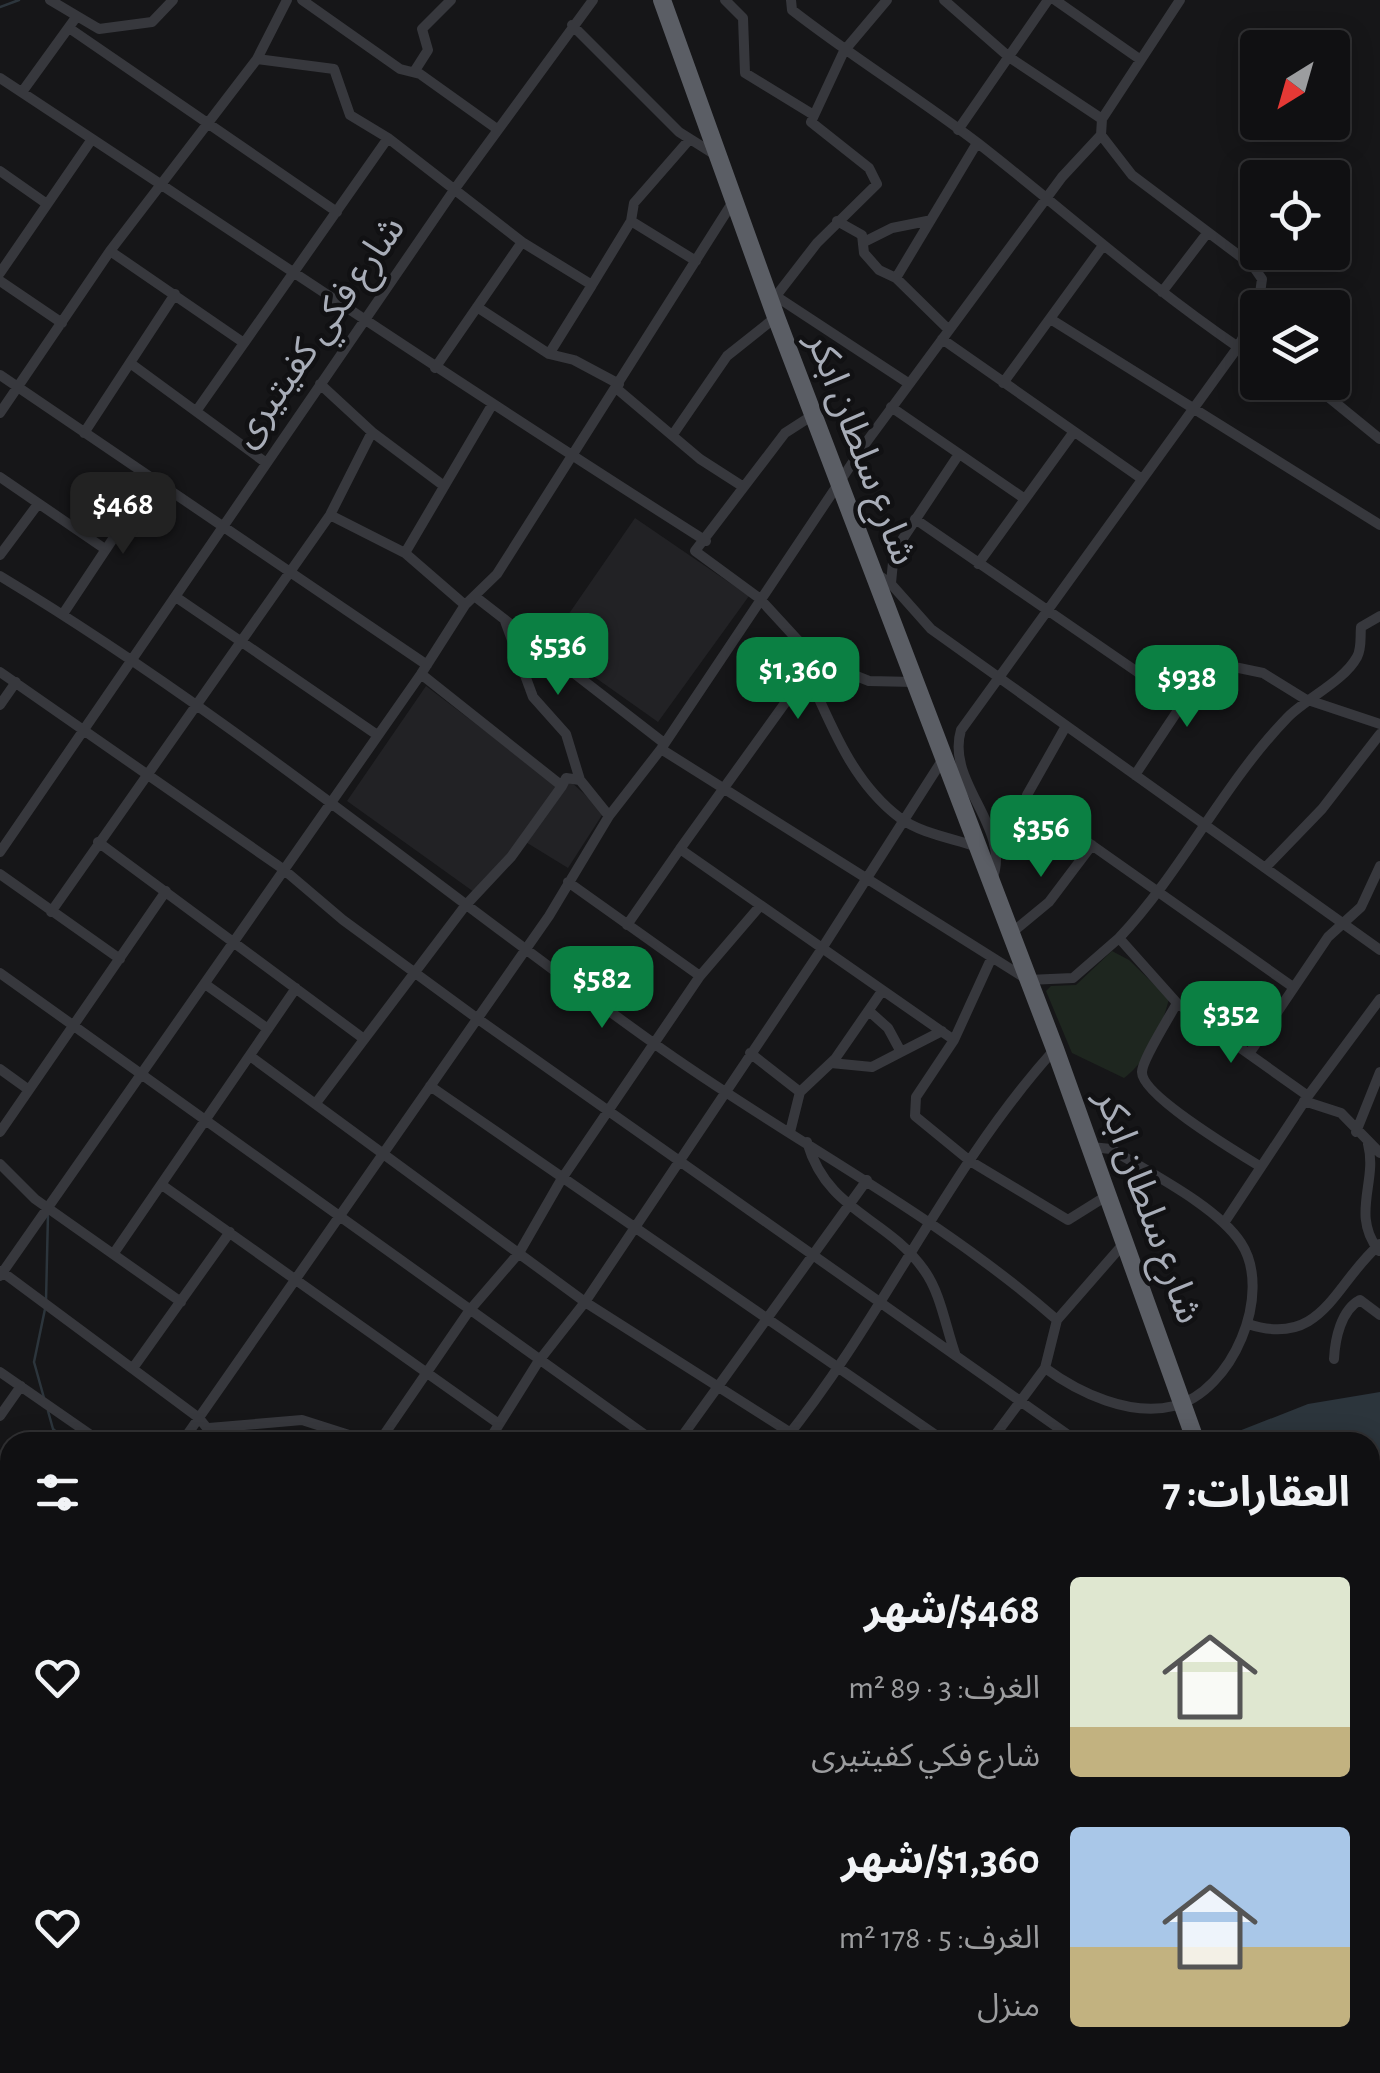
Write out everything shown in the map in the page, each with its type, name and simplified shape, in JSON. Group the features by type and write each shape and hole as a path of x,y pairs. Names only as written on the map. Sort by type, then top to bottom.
{"highway":[{"name":"شارع سلطان ابكر","path":"662,0 771,293 776,317 1091,1146 1193,1432"}],"street":[{"path":"50,0 99,29 152,22 174,0"},
{"path":"0,413 110,251 256,59 288,0"},
{"path":"302,0 400,69 414,72 498,129"},
{"path":"414,72 428,50 422,30 451,0"},
{"name":"شارع فكي كفيتيرى","path":"0,852 454,190 593,0"},
{"path":"724,0 743,18 744,73 812,114"},
{"path":"791,0 792,10 977,143 1102,247 1162,292 1240,341"},
{"path":"887,0 844,51 812,114 816,130 877,176 870,194 837,221 771,293 908,383"},
{"path":"944,0 1010,57 1102,119"},
{"path":"958,130 1051,0 1138,58"},
{"path":"189,1432 478,1019 609,816 662,746 891,407 1044,199 1101,134 1102,119 1138,58 1180,0"},
{"path":"22,92 76,16"},
{"path":"572,26 689,140 720,157"},
{"path":"69,28 338,212"},
{"path":"256,59 334,69 350,116 388,138 522,242 592,285"},
{"path":"0,78 161,182 363,322 706,541"},
{"path":"1101,134 1132,175 1253,266 1263,290"},
{"path":"198,410 388,138"},
{"path":"0,273 92,139"},
{"path":"549,354 631,220 638,199 689,140"},
{"path":"896,278 977,143"},
{"path":"0,171 47,204"},
{"path":"212,1432 133,1368 1,1273 235,941 329,800 424,670 465,605 477,598 573,457 735,200"},
{"path":"631,220 696,261"},
{"path":"837,221 856,230 864,242 864,252 879,270 896,278 945,334 1003,383 1142,479"},
{"path":"864,242 892,228 927,221"},
{"path":"1162,292 1208,232"},
{"path":"435,368 522,242"},
{"path":"1003,383 1102,247"},
{"path":"110,251 244,343"},
{"path":"0,281 62,323"},
{"path":"84,433 175,294"},
{"path":"477,307 549,354 574,360 618,386 700,459 742,486"},
{"path":"674,433 728,356 776,317"},
{"path":"1052,320 1380,525"},
{"path":"990,886 998,866 996,849 964,774 956,744 961,730 1240,345"},
{"path":"130,363 266,462"},
{"path":"0,376 288,572 424,670 562,786"},
{"path":"320,384 372,432 444,486"},
{"path":"1332,400 1380,440"},
{"path":"405,553 492,405"},
{"path":"891,407 1025,499"},
{"path":"814,415 785,433 695,551 759,598 816,660 869,681 914,682"},
{"path":"51,912 330,515 372,432"},
{"path":"978,564 1073,433"},
{"path":"891,584 892,556 959,454"},
{"path":"0,478 105,549"},
{"path":"62,614 152,480"},
{"path":"0,555 38,504"},
{"path":"330,515 405,553 465,605"},
{"path":"916,519 1180,702"},
{"path":"872,571 891,584 931,630 1380,950"},
{"path":"0,576 198,706 652,1043 722,1092 929,1222 1057,1320"},
{"path":"176,597 376,734"},
{"path":"477,598 662,746 724,790 1028,980 1074,978 1119,938 1158,891 1267,738 1305,699 1356,659 1361,627 1380,616"},
{"path":"505,621 534,697 566,734 580,780 609,816"},
{"path":"628,925 816,660"},
{"path":"1135,775 1180,702 1208,665 1216,663 1263,673 1305,699 1380,724"},
{"path":"0,672 284,869 478,1019 1063,1432"},
{"path":"808,672 844,752 901,818 975,846"},
{"path":"0,704 16,682"},
{"path":"1066,726 1027,795 1044,813 1293,987"},
{"path":"1266,867 1322,809 1380,734"},
{"path":"494,1432 538,1362 586,1302 677,1159 821,950 901,818 942,759"},
{"path":"316,1103 413,971 465,906 511,858 566,778 580,780"},
{"path":"98,842 364,1039"},
{"path":"1010,934 1050,902 1092,845"},
{"path":"680,849 954,1040"},
{"path":"1248,1054 1293,987 1342,923 1360,907 1380,866"},
{"path":"0,874 120,959"},
{"path":"568,882 700,976"},
{"path":"0,1132 166,891"},
{"path":"382,1432 470,1312 520,1253 560,1180 700,976 760,906"},
{"path":"1119,938 1177,1003 1306,1098 1341,1113 1380,1153"},
{"path":"991,959 954,1040 913,1108 924,1126 970,1162 1068,1220 1109,1195"},
{"path":"0,972 640,1432"},
{"path":"205,984 268,1030"},
{"path":"114,1253 296,988"},
{"path":"790,1132 800,1092 831,1063 882,991"},
{"path":"1177,1003 1143,1066 1145,1081 1162,1099 1261,1167"},
{"path":"1224,1223 1306,1098 1378,1006"},
{"path":"869,1011 888,1028 902,1052"},
{"path":"831,1063 872,1067 942,1032"},
{"path":"791,1432 881,1304 909,1253 970,1162 1020,1090 1055,1049"},
{"path":"750,1053 800,1092"},
{"path":"250,1056 586,1302 719,1385 779,1432"},
{"path":"0,1069 29,1090"},
{"path":"1356,1132 1380,1072"},
{"path":"430,1086 560,1180 932,1432"},
{"path":"807,1142 819,1176 848,1207 909,1253 930,1281 956,1357"},
{"path":"1248,1324 1280,1330 1315,1320 1378,1248 1363,1196 1373,1162 1368,1144"},
{"path":"1045,1368 1066,1383 1112,1402 1161,1408 1184,1403 1224,1369 1248,1324 1254,1300 1252,1266 1238,1238 1224,1223 1110,1149 1091,1146"},
{"path":"0,1164 48,1205 181,1302"},
{"path":"685,1432 867,1180"},
{"path":"162,1185 499,1424"},
{"path":"133,1368 230,1232"},
{"path":"997,1432 1045,1368 1057,1320 1126,1241"},
{"path":"1334,1359 1338,1335 1352,1304 1360,1300 1380,1315"},
{"path":"0,1372 88,1432"},
{"path":"0,1416 21,1386"},
{"path":"209,1428 302,1420 342,1432"}],"shaded area":[{"path":"635,518 749,596 658,722 548,644"},
{"path":"426,686 558,786 509,856 474,892 347,801"},
{"path":"570,781 604,812 568,868 524,841"},
{"path":"1112,951 1129,960 1169,999 1153,1042 1124,1078 1072,1053 1046,991 1051,986 1076,985"},
{"path":"1380,1392 1380,1432 1237,1432 1308,1404"}],"waterway":[{"path":"0,7 19,0"},
{"path":"46,1301 48,1214"},
{"path":"44,1398 34,1362 45,1309"},
{"path":"48,1411 56,1432"}]}
